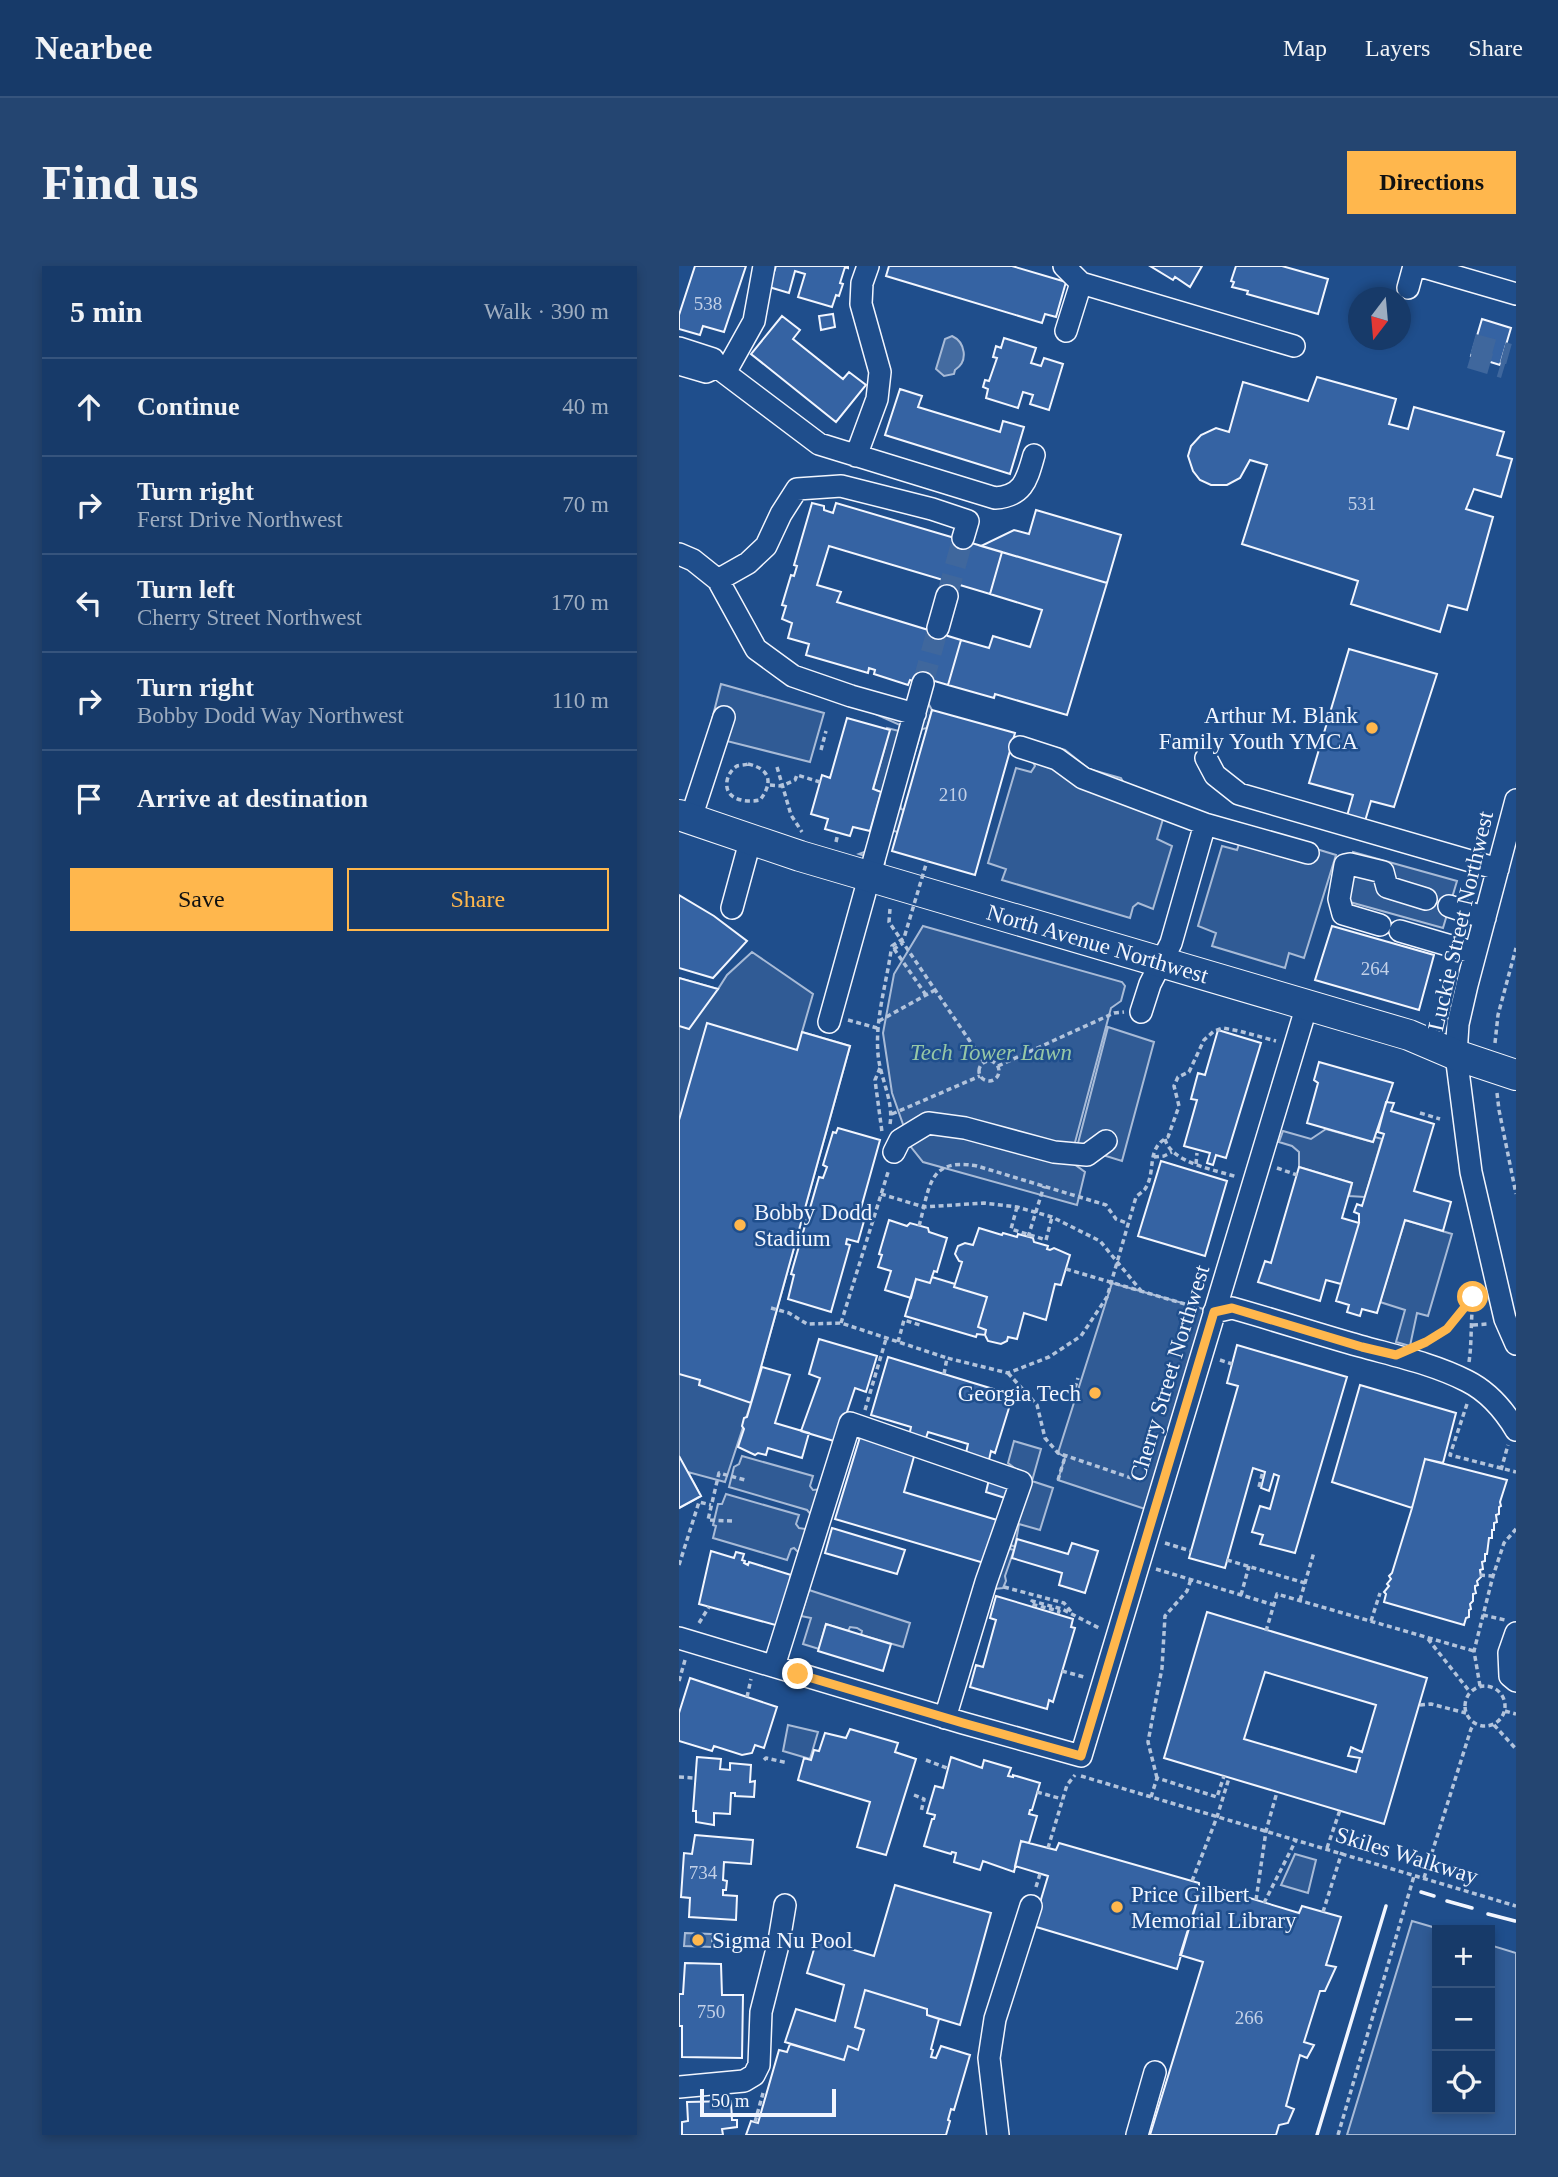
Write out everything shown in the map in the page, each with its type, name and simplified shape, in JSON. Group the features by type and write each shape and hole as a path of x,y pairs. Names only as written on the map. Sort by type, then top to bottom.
{"highway":[{"name":"North Avenue Northwest","path":"685,816 800,856 1409,1035 1506,1072"}],"street":[{"path":"679,364 706,372 721,370 754,321 764,266"},
{"path":"856,456 877,399 880,372 861,304 862,283 868,266"},
{"path":"1064,266 1081,283 1293,346"},
{"path":"1408,287 1414,266"},
{"path":"1420,266 1516,294"},
{"path":"1066,331 1081,283"},
{"path":"679,348 713,359 721,370 819,443 995,498 1009,497 1019,491 1028,475 1034,455"},
{"path":"718,580 748,563 766,546 781,514 797,489 841,486 932,509 968,521 963,538"},
{"path":"679,554 693,560 718,580 756,649 793,676 915,714"},
{"path":"938,628 947,596"},
{"path":"836,1021 858,918 923,683"},
{"path":"685,816 724,717"},
{"path":"1020,747 1057,759 1083,778 1205,824 1308,853"},
{"path":"1206,758 1215,775 1239,794 1498,869"},
{"name":"Luckie Street Northwest","path":"1516,800 1458,1024 1456,1055 1471,1172 1505,1319 1516,1344"},
{"path":"1141,1012 1150,984 1171,943 1205,824"},
{"path":"732,908 751,838"},
{"path":"1380,925 1343,914 1339,899 1345,865 1383,872 1387,887"},
{"path":"1360,881 1426,899"},
{"path":"1449,906 1485,918"},
{"path":"1400,931 1475,953"},
{"name":"Cherry Street Northwest","path":"1078,1765 1307,1005"},
{"path":"888,1143 900,1140 928,1123 965,1128 1054,1152 1087,1155 1106,1141"},
{"path":"1214,1312 1232,1308 1396,1355 1464,1380 1489,1396 1506,1414 1516,1430"},
{"path":"774,1666 850,1423 1021,1482 986,1582 945,1718"},
{"path":"1516,1633 1509,1653 1510,1676 1516,1681"},
{"path":"683,1648 774,1666 945,1718 1078,1765"},
{"path":"679,2087 744,2081 754,2075 759,2065 761,2012 785,1905"},
{"path":"999,2135 989,2058 995,2019 1031,1906"},
{"path":"1137,2135 1155,2072"}],"path":[{"path":"821,750 827,731"},
{"path":"748,764 759,766 768,776 769,785 760,800 751,802 736,798 727,790 730,774 736,766 748,764"},
{"path":"776,767 791,815 805,836"},
{"path":"769,785 782,786 795,780 797,775 820,782"},
{"path":"835,844 838,833"},
{"path":"926,995 892,946 904,938 927,861"},
{"path":"890,909 890,922 984,1062"},
{"path":"890,1122 892,1114 880,1068 877,1028 891,951 903,943"},
{"path":"1516,948 1495,1032 1506,1072 1499,1110 1516,1194"},
{"path":"879,1021 935,990"},
{"path":"998,1066 1114,1013 1141,1012"},
{"path":"836,1021 877,1028"},
{"path":"1008,1373 1049,1357 1081,1336 1107,1297 1136,1197 1145,1188 1154,1149 1168,1138 1179,1106 1174,1086 1178,1077 1189,1072 1204,1040 1214,1031 1223,1028 1278,1042"},
{"path":"991,1061 998,1066 998,1074 994,1080 986,1080 980,1076 979,1068 984,1062 991,1061"},
{"path":"841,1323 881,1194 888,1143 875,1080 880,1068"},
{"path":"892,1114 980,1076"},
{"path":"1420,1113 1440,1119"},
{"path":"1165,1139 1172,1152 1195,1164 1239,1178"},
{"path":"1153,1157 1172,1152"},
{"path":"1195,1164 1197,1153"},
{"path":"919,1226 926,1190 941,1168 958,1163 977,1166 1107,1205 1116,1219 1128,1223"},
{"path":"1277,1168 1297,1175"},
{"path":"1028,1236 1044,1186"},
{"path":"881,1194 924,1208 984,1203 1017,1207 1052,1217 1100,1241 1142,1292"},
{"path":"1017,1207 1011,1229 1028,1236 1046,1240 1052,1217"},
{"path":"1066,1269 1214,1312"},
{"path":"1464,1380 1469,1363 1473,1297 1479,1274"},
{"path":"1396,1355 1447,1329 1473,1297"},
{"path":"771,1308 807,1324 841,1323 947,1358 1008,1373 1037,1405 1045,1438 1058,1453 1161,1489"},
{"path":"898,1342 904,1320 920,1325"},
{"path":"1473,1325 1493,1324"},
{"path":"869,1397 886,1339"},
{"path":"944,1374 947,1358"},
{"path":"1222,1361 1232,1364"},
{"path":"1075,1388 1078,1378"},
{"path":"1463,1415 1450,1455 1516,1472"},
{"path":"1058,1480 1065,1457"},
{"path":"1501,1470 1504,1461"},
{"path":"1259,1487 1263,1471"},
{"path":"732,1521 708,1520 719,1474 745,1480"},
{"path":"679,1564 699,1502 711,1505"},
{"path":"1480,1686 1474,1651 1504,1543 1516,1529"},
{"path":"679,1535 688,1538"},
{"path":"1183,1549 1191,1551"},
{"path":"1300,1600 1314,1552"},
{"path":"1227,1560 1305,1583"},
{"path":"1241,1595 1249,1566"},
{"path":"1159,1570 1274,1605"},
{"path":"1480,1575 1493,1576"},
{"path":"1151,1797 1157,1778 1147,1742 1162,1668 1165,1616 1187,1591 1191,1580"},
{"path":"986,1582 1064,1603 1075,1616"},
{"path":"1371,1621 1380,1593"},
{"path":"1266,1631 1277,1594 1474,1651"},
{"path":"1058,1614 1059,1612 1031,1604 1032,1601 1062,1609 1117,1637"},
{"path":"701,1617 709,1607"},
{"path":"1483,1615 1516,1625"},
{"path":"1427,1637 1470,1692"},
{"path":"679,1681 683,1648"},
{"path":"1420,1705 1431,1704 1466,1713 1481,1726 1494,1724 1503,1717 1504,1698 1494,1687 1480,1686 1470,1692 1465,1702 1466,1713"},
{"path":"747,1697 748,1690"},
{"path":"1505,1711 1516,1714"},
{"path":"1424,1878 1475,1723"},
{"path":"1494,1724 1516,1749"},
{"path":"764,1760 766,1758 788,1763"},
{"path":"926,1760 947,1768"},
{"path":"1048,1848 1067,1785 1078,1765"},
{"name":"Skiles Walkway","path":"1078,1765 1151,1797 1516,1906"},
{"path":"1157,1778 1217,1797 1224,1776"},
{"path":"679,1777 694,1778"},
{"path":"1192,1881 1229,1778"},
{"path":"1037,1792 1062,1799"},
{"path":"1256,1900 1266,1831 1277,1792"},
{"path":"914,1796 924,1799 921,1812"},
{"path":"1327,1848 1340,1810"},
{"path":"1264,1903 1296,1840"},
{"path":"1323,1912 1342,1852"},
{"path":"1338,2135 1414,1875"},
{"path":"755,2122 763,2093"}],"shaded area":[{"path":"952,336 960,343 964,357 954,374 944,376 936,369 945,339"},
{"path":"721,684 824,713 810,762 727,741 704,751"},
{"path":"868,698 928,703 932,710 927,728 922,729 900,802 901,809 904,810 898,832 891,833 885,849 885,863 859,854 867,851 883,796 880,795 881,792 873,789 886,743 883,741 887,728 899,731 900,725 871,712"},
{"path":"1017,737 1065,750 1089,769 1121,778 1128,791 1336,855 1304,958 1289,953 1285,968 1212,946 1216,933 1198,926 1222,846 1237,850 1240,841 1163,819 1157,839 1172,846 1153,909 1138,903 1133,907 1130,918 1002,880 1006,869 988,863 1016,768 1031,772 1035,766 1031,758 1012,753"},
{"path":"1353,852 1457,881 1443,928 1339,899"},
{"name":"Tech Tower Lawn","path":"923,926 1122,982 1125,986 1121,1001 1111,1008 1070,1161 1085,1172 1077,1205 923,1162 911,1147 892,1093 883,1033 894,974"},
{"name":"Bobby Dodd Stadium","path":"752,952 813,994 802,1032 850,1046 751,1403 725,1482 688,1472 701,1496 679,1508 679,978 718,989 727,975"},
{"path":"1108,1027 1154,1042 1122,1161 1077,1147"},
{"path":"1326,1129 1373,1142 1375,1137 1382,1139 1365,1197 1349,1196 1352,1183 1299,1167 1299,1152 1292,1146 1279,1142 1283,1131 1311,1139"},
{"path":"1405,1220 1452,1234 1428,1316 1417,1313 1410,1346 1396,1342 1405,1310 1380,1302"},
{"path":"1112,1283 1214,1312 1154,1512 1058,1480 1065,1457 1058,1453"},
{"path":"1014,1441 1041,1449 1032,1481 1053,1488 1040,1530 1019,1524 1015,1547 1011,1545 1010,1549 1014,1550 1005,1576 1006,1581 1003,1588 993,1589 1025,1476 1008,1463"},
{"path":"742,1456 813,1476 810,1486 813,1490 822,1489 828,1483 801,1563 800,1554 794,1548 787,1560 713,1538 718,1504 722,1504 726,1494 799,1515 796,1524 799,1528 805,1529 813,1523 813,1517 807,1510 729,1487 734,1467 739,1464"},
{"path":"809,1590 910,1623 903,1647 861,1635 862,1631 857,1628 850,1627 848,1631 826,1624 819,1649 803,1644 811,1618 801,1616"},
{"path":"788,1725 818,1732 810,1759 783,1751"},
{"path":"1295,1854 1316,1860 1308,1893 1281,1885"},
{"path":"1412,1921 1432,1927 1432,2114 1495,2114 1495,1947 1516,1953 1516,2135 1347,2135"},
{"name":"Sigma Nu Pool","path":"685,1933 712,1934 712,1947 684,1946"}],"building":[{"path":"695,266 746,266 724,332 703,326 700,335 679,329 679,315"},
{"path":"776,266 848,266 848,268 845,267 840,283 843,284 832,307 798,297 805,274 795,271 789,293 769,287"},
{"path":"889,266 1012,266 1066,282 1056,317 1045,314 1042,323 886,276"},
{"path":"1150,266 1202,266 1190,287"},
{"path":"1236,266 1282,266 1328,279 1318,314 1247,294 1248,291 1232,287 1234,282 1231,281"},
{"path":"833,314 835,327 821,330 819,316"},
{"path":"782,316 800,330 793,339 843,379 849,372 866,385 836,422 751,354"},
{"path":"1482,319 1511,328 1500,365 1471,356"},
{"path":"1004,338 1036,348 1031,363 1041,366 1044,358 1063,364 1049,410 1030,404 1033,395 1023,392 1018,408 986,398 988,389 983,387 985,380 989,381 997,358 993,357 996,346 1001,348"},
{"path":"1317,377 1396,399 1389,424 1408,429 1414,407 1504,432 1497,455 1512,459 1501,497 1474,489 1466,509 1493,517 1467,610 1448,605 1440,632 1351,604 1358,581 1242,544 1267,465 1250,460 1240,478 1227,485 1211,485 1200,480 1193,471 1188,456 1191,446 1201,435 1216,428 1229,432 1243,382 1308,401"},
{"path":"900,389 922,396 918,407 1000,432 1003,421 1024,427 1010,474 885,435"},
{"path":"812,503 824,506 824,510 833,513 836,503 1002,552 990,594 829,546 817,585 841,592 837,602 961,640 948,685 921,677 920,683 910,680 908,685 874,674 875,670 869,668 868,673 806,655 809,644 788,638 792,623 782,619 786,606 782,605 791,575 794,576 797,566 794,565"},
{"path":"1036,510 1121,535 1107,583 981,546 1014,530 1029,534"},
{"path":"1002,552 1107,583 1067,715 995,694 994,698 948,685 961,640 989,648 993,636 1030,647 1042,610 990,594"},
{"name":"Arthur M. Blank Family Youth YMCA","path":"1349,649 1437,674 1394,807 1371,801 1365,821 1347,816 1353,795 1309,783"},
{"path":"932,710 1015,733 975,875 892,851"},
{"path":"847,718 890,730 873,789 881,792 870,831 853,827 850,836 825,829 828,819 811,814 822,775 830,778"},
{"path":"679,895 714,916 747,941 713,978 679,968"},
{"path":"1332,926 1434,955 1419,1010 1315,980"},
{"path":"679,978 718,989 689,1029 679,1026"},
{"name":"Bobby Dodd Stadium","path":"707,1023 797,1050 802,1032 850,1046 751,1403 699,1385 700,1380 679,1374 679,1120"},
{"path":"1218,1030 1261,1043 1226,1158 1216,1155 1213,1165 1207,1163 1210,1153 1184,1146 1197,1100 1191,1099 1198,1073 1205,1075"},
{"path":"1319,1062 1393,1083 1373,1142 1307,1123 1318,1083 1314,1080"},
{"path":"1386,1102 1394,1103 1391,1111 1434,1124 1414,1191 1451,1202 1443,1231 1405,1220 1377,1313 1362,1309 1360,1316 1347,1312 1349,1305 1336,1301 1359,1223 1359,1214 1354,1212 1357,1204 1362,1206 1384,1134 1378,1132"},
{"path":"838,1128 880,1140 861,1208 857,1207 855,1211 866,1214 858,1242 847,1239 846,1244 850,1245 831,1312 788,1299 794,1275 791,1274 819,1177 823,1178 827,1167 823,1165 833,1132 836,1133"},
{"path":"1161,1161 1227,1181 1205,1256 1138,1236"},
{"path":"1299,1167 1352,1183 1342,1218 1359,1223 1341,1284 1326,1280 1320,1301 1258,1282 1265,1261 1271,1263"},
{"path":"889,1220 907,1226 910,1223 928,1228 929,1232 947,1238 937,1272 934,1271 930,1283 916,1279 911,1298 885,1290 891,1271 878,1267"},
{"path":"979,1228 1002,1235 1003,1233 1017,1237 1018,1234 1033,1238 1034,1242 1048,1246 1047,1249 1054,1248 1070,1255 1061,1285 1055,1284 1046,1320 1024,1313 1017,1339 1008,1337 1007,1341 1001,1344 988,1341 986,1330 978,1327 987,1297 954,1287 962,1262 955,1254 958,1246 965,1243 973,1245"},
{"path":"932,1277 987,1297 978,1327 986,1330 985,1335 977,1334 976,1337 905,1316 916,1279 930,1283"},
{"path":"819,1339 877,1356 866,1392 855,1388 837,1442 801,1431 820,1378 809,1374"},
{"path":"1237,1345 1347,1377 1295,1553 1260,1544 1263,1535 1252,1532 1260,1506 1270,1509 1279,1476 1274,1474 1269,1491 1261,1488 1265,1472 1253,1468 1225,1568 1189,1558 1238,1386 1227,1383"},
{"path":"888,1357 1013,1395 995,1453 991,1451 989,1460 966,1453 968,1444 928,1432 925,1441 909,1436 911,1427 871,1415"},
{"path":"762,1367 790,1375 775,1423 809,1433 802,1458 768,1448 766,1455 755,1455 738,1447 744,1429 744,1418 747,1417"},
{"path":"1360,1385 1456,1413 1443,1463 1425,1459 1412,1508 1332,1482"},
{"path":"860,1437 915,1453 904,1492 997,1520 984,1563 835,1519"},
{"path":"679,1456 701,1496 679,1508"},
{"path":"1425,1459 1507,1480 1499,1514 1496,1515 1497,1522 1494,1523 1492,1538 1489,1538 1485,1561 1482,1562 1481,1577 1475,1586 1476,1593 1473,1594 1469,1617 1464,1625 1384,1602 1384,1592 1389,1586 1389,1576"},
{"path":"990,1475 1010,1481 1005,1498 986,1492"},
{"path":"832,1528 905,1550 897,1574 825,1553"},
{"path":"1017,1539 1068,1554 1072,1543 1098,1551 1085,1593 1059,1585 1062,1573 1012,1558"},
{"path":"711,1551 734,1558 736,1552 744,1554 742,1560 748,1565 749,1562 791,1575 779,1626 699,1604"},
{"path":"996,1596 1073,1619 1071,1627 1075,1628 1053,1702 1049,1700 1047,1709 970,1687 976,1665 983,1667 996,1620 990,1618"},
{"path":"1207,1612 1427,1678 1384,1824 1164,1758","holes":["1265,1672 1376,1705 1362,1752 1351,1747 1348,1756 1360,1758 1356,1772 1244,1739"]},
{"path":"826,1624 891,1644 883,1671 818,1651"},
{"path":"690,1678 777,1707 764,1748 755,1745 752,1753 742,1755 714,1746 712,1751 679,1741 679,1713"},
{"path":"850,1729 898,1743 895,1752 916,1759 886,1855 857,1847 870,1802 798,1780 804,1758 811,1760 814,1750 819,1751 825,1733 846,1738"},
{"path":"697,1757 721,1759 720,1769 730,1770 730,1763 751,1765 750,1782 755,1781 754,1797 735,1796 735,1793 731,1793 730,1814 714,1813 714,1825 696,1822 696,1811 693,1811"},
{"path":"951,1757 982,1768 984,1760 1011,1768 1008,1776 1040,1783 1029,1814 1037,1816 1029,1843 1021,1841 1014,1872 983,1861 980,1870 954,1862 956,1853 924,1846 935,1815 927,1813 935,1786 943,1788"},
{"path":"695,1835 753,1840 751,1864 724,1862 723,1880 727,1881 723,1895 737,1896 736,1920 689,1917 690,1898 681,1897 684,1853 692,1854"},
{"name":"Price Gilbert Memorial Library","path":"1021,1841 1056,1850 1059,1843 1199,1883 1201,1888 1177,1969 1033,1926 1048,1876 1015,1866"},
{"path":"895,1885 991,1913 960,2025 927,2015 927,2009 865,1990 855,2027 864,2030 858,2050 848,2046 844,2060 785,2042 796,2009 835,2021 844,1985 807,1973 817,1939 874,1956"},
{"path":"1201,1888 1222,1895 1223,1890 1299,1913 1302,1906 1341,1917 1326,1965 1336,1967 1325,1991 1320,1991 1304,2042 1314,2045 1307,2058 1300,2055 1286,2106 1294,2109 1288,2123 1279,2125 1276,2135 1150,2135 1203,1962 1180,1955"},
{"path":"685,1963 721,1964 722,1995 743,1995 742,2058 682,2057 679,1994 683,1994"},
{"path":"865,1990 927,2009 927,2015 939,2019 931,2057 936,2058 941,2046 970,2055 954,2110 951,2109 946,2135 746,2135 751,2121 758,2123 779,2050 787,2052 790,2044 844,2060 848,2046 858,2050 864,2030 855,2027"},
{"path":"731,2101 732,2120 737,2120 737,2127 722,2129 723,2135 682,2135 682,2122 688,2121 687,2102"}],"tunnel":[{"path":"1473,344 1509,354"},
{"path":"1470,358 1504,368"},
{"path":"947,596 963,538"},
{"path":"923,683 938,628"}],"wall":[{"path":"1421,1892 1434,1896"},
{"path":"1447,1901 1472,1908"},
{"path":"1317,2135 1386,1906"},
{"path":"1488,1914 1515,1921"}],"place":[{"name":"Arthur M. Blank Family Youth YMCA","path":"1372,728"},
{"name":"Bobby Dodd Stadium","path":"740,1225"},
{"name":"Georgia Tech","path":"1095,1393"},
{"name":"Price Gilbert Memorial Library","path":"1117,1907"},
{"name":"Sigma Nu Pool","path":"698,1940"}],"route":[{"path":"798,1674 1081,1756 1214,1312 1232,1308 1396,1355 1447,1329 1473,1297"}]}
